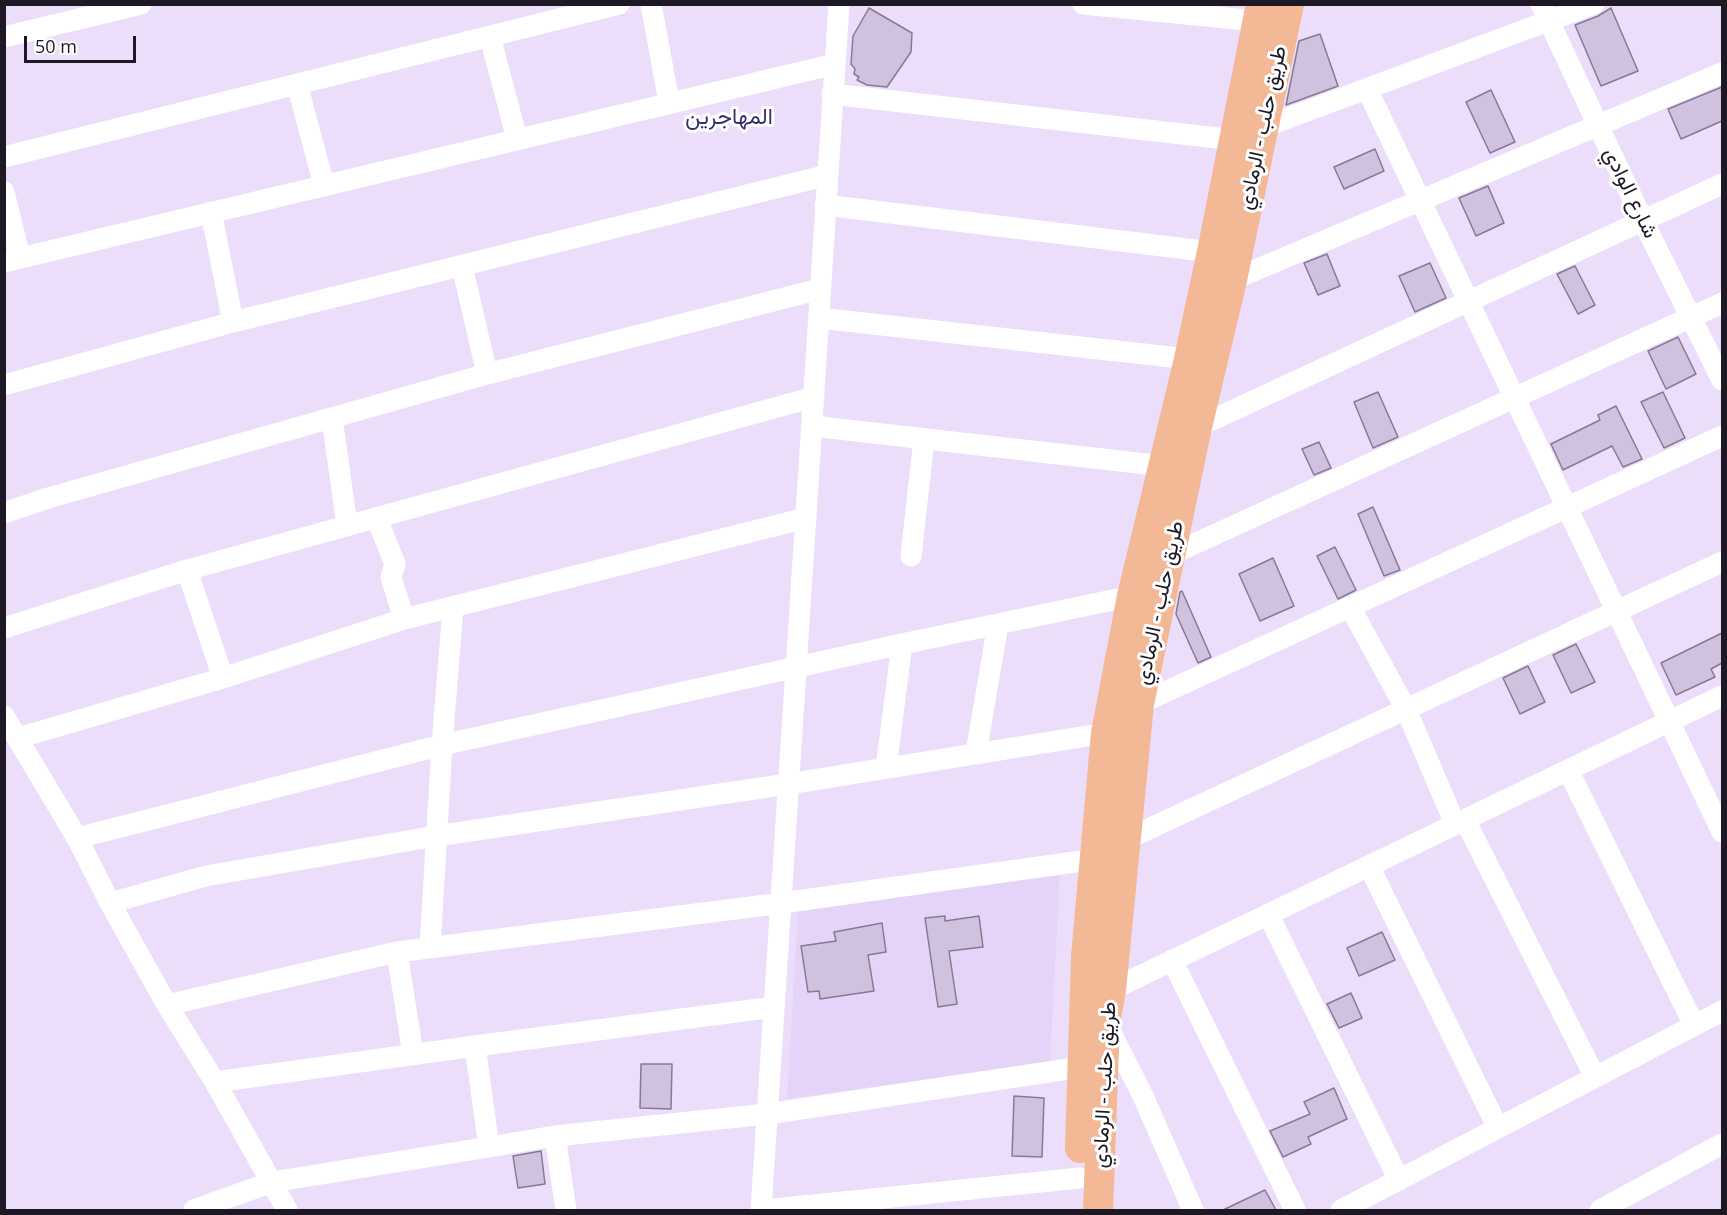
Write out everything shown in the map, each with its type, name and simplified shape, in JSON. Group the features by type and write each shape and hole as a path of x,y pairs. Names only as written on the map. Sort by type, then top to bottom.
{"highway":[{"name":"طريق حلب - الرمادي","path":"1098,1210 1106,1023 1139,704 1197,427 1232,280 1289,4"},
{"name":"طريق حلب - الرمادي","path":"1079,1210 1086,956 1106,733 1132,596 1189,359 1212,252 1259,13"}],"street":[{"path":"4,37 141,4"},
{"path":"4,157 619,4"},
{"path":"651,4 669,102"},
{"path":"839,4 767,1114 763,1210 1080,1178"},
{"path":"1083,4 1259,13"},
{"path":"1264,127 1367,88 1545,13 1594,4"},
{"name":"شارع الوادي","path":"1545,13 1642,221 1722,380"},
{"path":"490,37 517,139"},
{"path":"4,192 12,260 835,64"},
{"path":"1232,280 1722,73"},
{"path":"297,84 324,185"},
{"path":"1367,88 1722,832"},
{"path":"832,94 1235,140"},
{"path":"4,385 233,322 828,175"},
{"path":"1197,427 1722,184"},
{"path":"825,205 1212,252"},
{"path":"211,212 233,322"},
{"path":"462,266 487,374"},
{"path":"4,513 48,498 487,374 820,290"},
{"path":"1170,555 1722,303"},
{"path":"819,318 1189,359"},
{"path":"4,628 187,570 814,397"},
{"path":"332,418 347,525"},
{"path":"812,426 1164,466"},
{"path":"1139,704 1722,436"},
{"path":"911,556 924,439"},
{"path":"18,738 224,678 404,619 806,518"},
{"path":"377,519 395,564 391,578 404,619"},
{"path":"1125,840 1722,562"},
{"path":"187,570 224,678"},
{"path":"77,838 442,745 1132,596"},
{"path":"1350,607 1406,709 1460,822 1596,1077"},
{"path":"430,948 453,608"},
{"path":"976,753 998,624"},
{"path":"886,768 902,644"},
{"path":"1111,990 1722,696"},
{"path":"4,716 77,838 110,903 287,1210"},
{"path":"110,903 206,876 436,836 788,784 1106,733"},
{"path":"1568,770 1694,1025"},
{"path":"168,1005 397,952 782,903 1096,859"},
{"path":"1368,866 1498,1128"},
{"path":"1268,914 1399,1180"},
{"path":"397,952 413,1054"},
{"path":"1172,960 1295,1210"},
{"path":"215,1082 774,1007"},
{"path":"1341,1210 1722,1011"},
{"path":"1106,1023 1143,1096 1193,1210"},
{"path":"475,1046 489,1147"},
{"path":"194,1210 272,1182 555,1136 767,1114 1082,1067"},
{"path":"555,1136 566,1210"},
{"path":"1600,1210 1722,1144"}],"shaded area":[{"path":"1060,873 1050,1062 787,1099 798,911"}],"building":[{"path":"869,8 912,33 911,52 887,87 867,85 857,80 859,77 854,74 855,69 851,64 853,36"},
{"path":"1611,8 1638,71 1601,86 1575,25"},
{"path":"1320,34 1338,86 1286,105 1299,41"},
{"path":"1722,87 1722,121 1681,139 1668,109"},
{"path":"1491,90 1515,142 1490,153 1466,102"},
{"path":"1375,149 1384,171 1344,189 1334,167"},
{"path":"1488,186 1504,223 1476,236 1459,198"},
{"path":"1327,254 1340,286 1318,295 1304,263"},
{"path":"1430,263 1446,298 1415,312 1399,276"},
{"path":"1575,266 1595,305 1578,314 1557,274"},
{"path":"1678,337 1696,374 1666,389 1648,351"},
{"path":"1378,392 1398,437 1373,448 1354,402"},
{"path":"1663,392 1685,438 1664,448 1641,402"},
{"path":"1616,406 1642,459 1623,467 1612,446 1563,470 1551,444 1600,420 1598,415"},
{"path":"1319,442 1331,468 1314,475 1302,449"},
{"path":"1373,507 1400,570 1384,576 1358,514"},
{"path":"1335,547 1356,590 1338,599 1317,556"},
{"path":"1273,558 1294,606 1260,621 1239,574"},
{"path":"1182,591 1211,657 1198,663 1176,614"},
{"path":"1722,633 1722,663 1711,669 1715,677 1676,695 1661,663"},
{"path":"1576,644 1595,682 1571,693 1553,655"},
{"path":"1528,666 1545,702 1520,714 1503,678"},
{"path":"945,916 945,921 979,916 983,947 949,951 957,1004 938,1007 925,918"},
{"path":"882,923 886,952 868,955 874,991 820,999 819,991 808,992 801,946 836,941 834,932"},
{"path":"1382,932 1395,960 1359,976 1347,948"},
{"path":"1351,993 1362,1018 1339,1028 1327,1004"},
{"path":"641,1064 672,1064 671,1109 640,1108"},
{"path":"1334,1088 1347,1119 1308,1137 1311,1144 1283,1157 1270,1131 1310,1114 1304,1102"},
{"path":"1014,1096 1044,1098 1042,1157 1012,1156"},
{"path":"541,1151 545,1184 518,1188 513,1156"},
{"path":"1265,1190 1276,1210 1223,1210"}],"district":[{"name":"المهاجرين","path":"729,118"}]}
